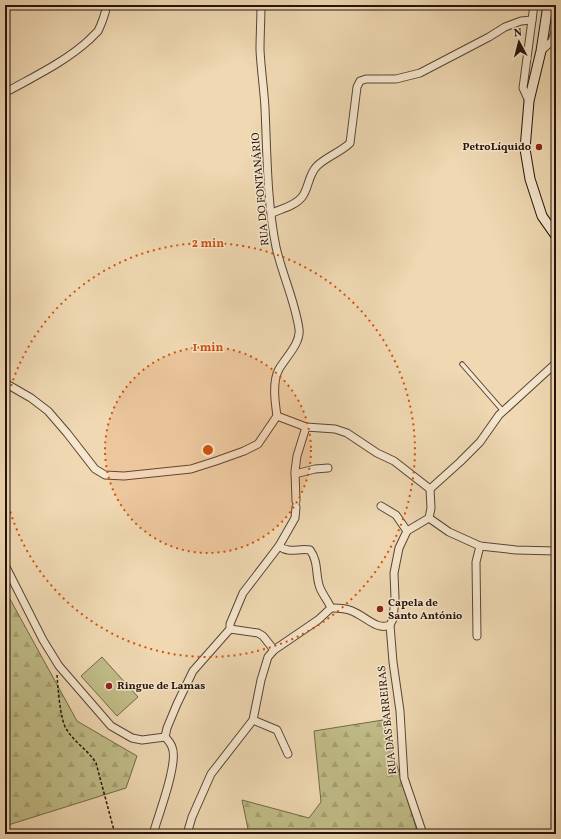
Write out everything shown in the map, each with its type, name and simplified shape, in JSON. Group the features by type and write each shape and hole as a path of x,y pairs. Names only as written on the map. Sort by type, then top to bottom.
{"main road":[{"path":"548,5 541,51 529,101 525,148 530,179 542,216 556,236"}],"street":[{"path":"5,91 10,90 42,73 84,45 97,32 108,5"},
{"name":"RUA DO FONTANÁRIO","path":"261,5 260,51 272,213 276,247 296,315 299,331 296,342 278,370 275,386 277,416"},
{"path":"529,101 523,88 534,5"},
{"path":"272,213 299,200 303,196 310,176 316,167 350,143 357,87 360,81 366,79 396,79 420,73 505,27 521,21 532,20"},
{"path":"541,51 552,41 556,29"},
{"path":"430,489 480,442 487,430 504,411 556,363"},
{"path":"5,383 31,398 48,411 67,433 94,469 105,476 124,476 191,469 216,461 244,451 258,444 277,416 306,427 335,429 347,433 377,453 394,461 430,489 431,508 429,518 407,531 396,515 381,506"},
{"path":"153,834 174,759 173,748 165,737 167,728 193,671 230,629 230,624 243,593 279,546 295,518 295,474 297,456 306,427"},
{"path":"295,474 315,469 328,468"},
{"path":"429,518 449,532 480,546 516,550 556,551"},
{"name":"RUA DAS BARREIRAS","path":"407,531 399,548 394,573 395,598 393,619 390,625 393,662 400,711 404,778 423,834"},
{"path":"279,546 287,551 304,549 310,550 316,560 321,588 329,601 330,608"},
{"path":"477,636 476,562 480,546"},
{"path":"5,565 43,640 59,666 111,726 132,738 142,740 165,737"},
{"path":"187,834 192,817 211,774 253,720 263,671 268,657 274,650 318,620 330,608 353,612 379,626 385,627 390,625"},
{"path":"230,629 258,633 263,636 274,650"},
{"path":"253,720 277,730 288,754"}],"lane":[{"path":"462,364 504,411"}],"path":[{"path":"55,659 64,726 70,735 90,754 96,763 114,834"}],"green space":[{"path":"5,590 77,721 137,756 126,788 5,826"},
{"name":"Ringue de Lamas","path":"102,657 138,697 117,716 81,676"},
{"path":"383,720 418,834 249,834 242,800 309,818 321,802 314,731"}],"place":[{"name":"PetroLíquido","path":"539,147"},
{"name":"Capela de Santo António","path":"380,609"},
{"name":"Ringue de Lamas","path":"109,686"}]}
